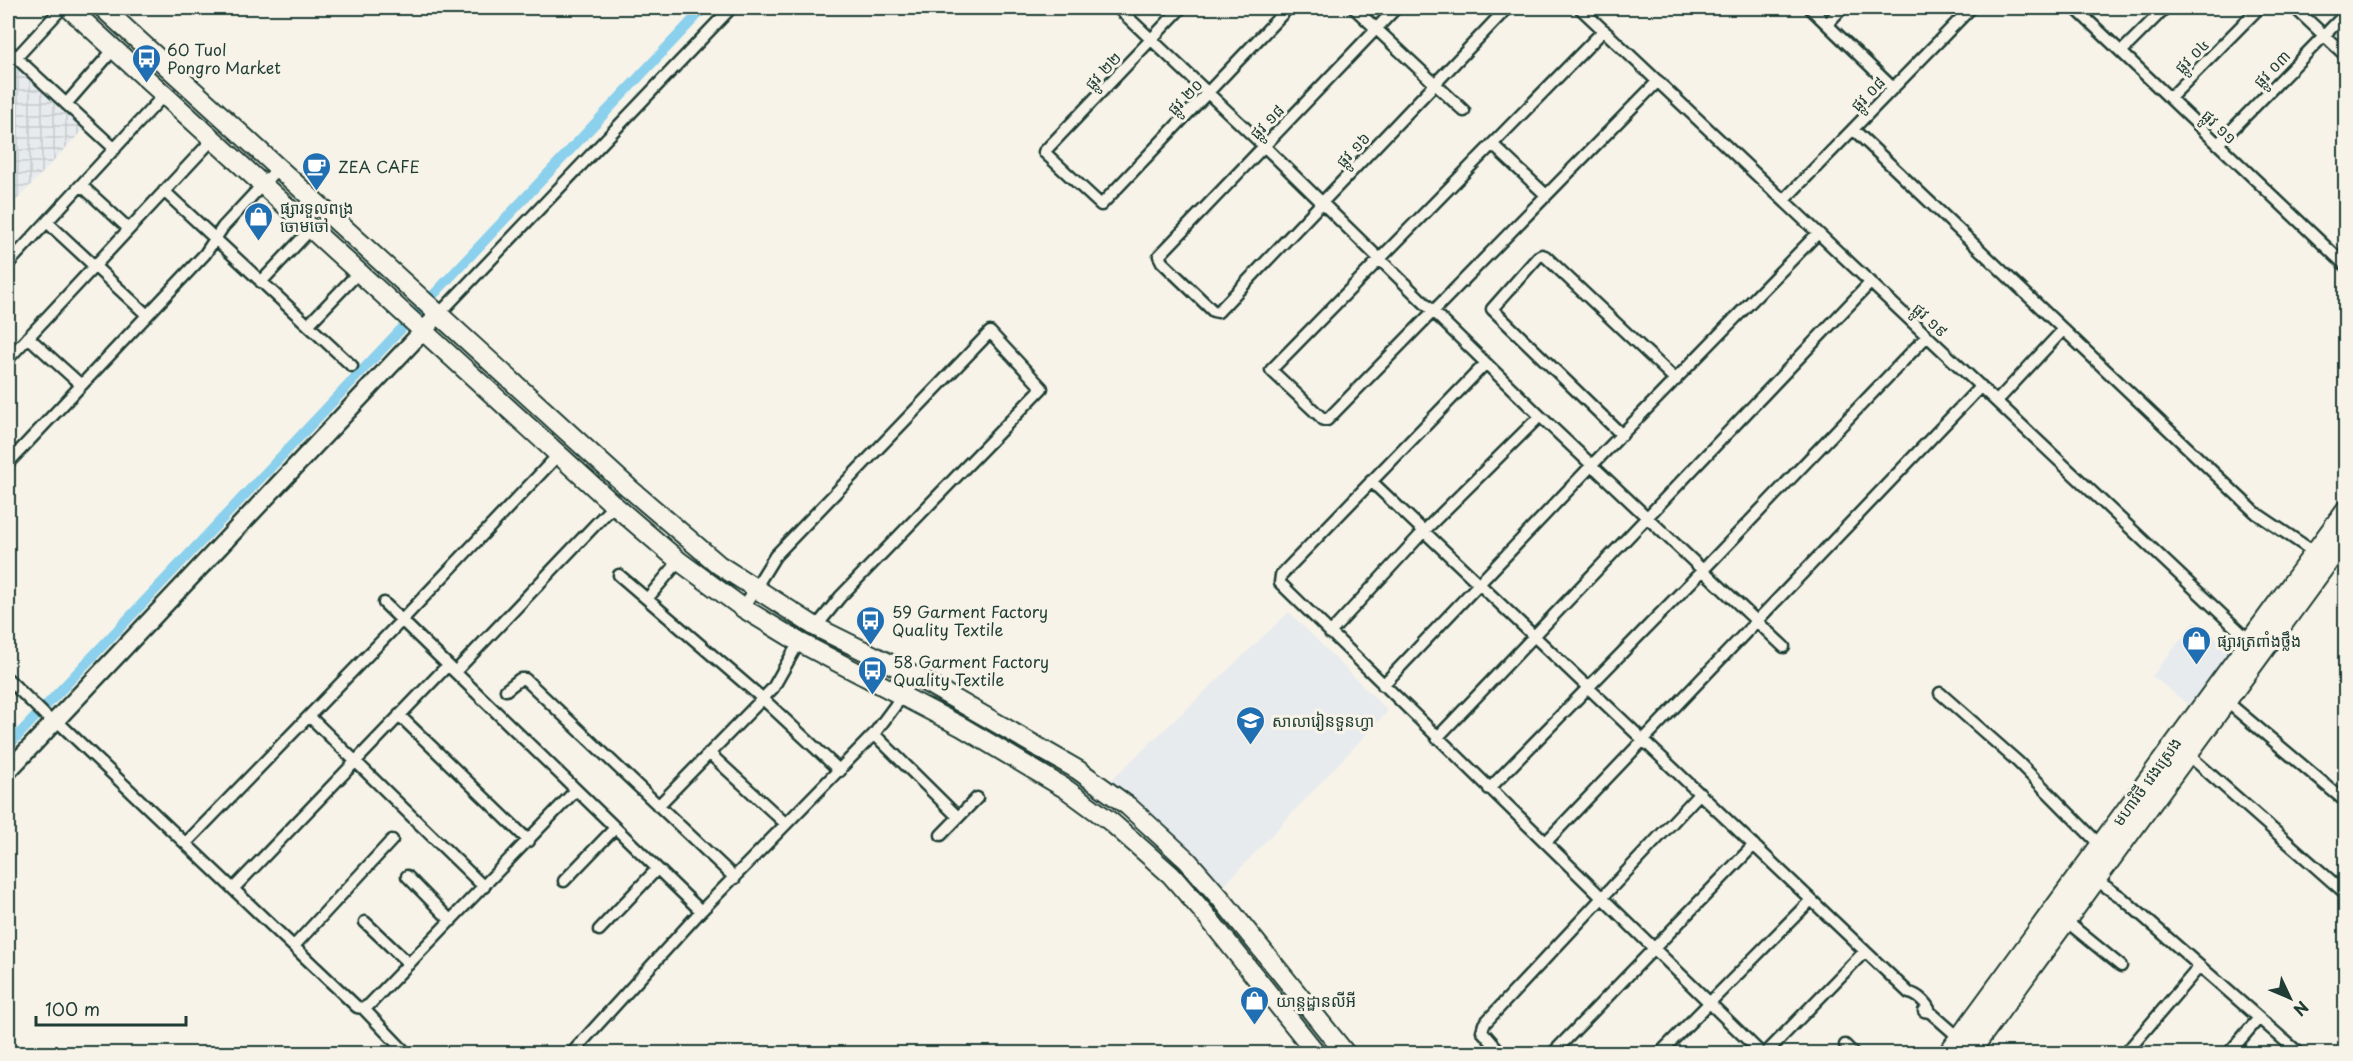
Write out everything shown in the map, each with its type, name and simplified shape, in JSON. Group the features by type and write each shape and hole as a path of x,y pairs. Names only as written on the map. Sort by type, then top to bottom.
{"main road":[{"path":"69,8 614,505 679,561 743,608 800,642 962,727 1066,789 1111,822 1150,855 1186,893 1317,1053"},
{"path":"103,8 672,526 719,565 816,627 913,675 1078,770 1128,806 1165,839 1203,878 1346,1053"},
{"name":"មហាវិថី វេងស្រេង","path":"1947,1053 1967,1047 2066,921 2096,880 2181,748 2226,701 2314,552 2346,509"},
{"name":"មហាវិថី វេងស្រេង","path":"1967,1047 2100,845 2181,748 2256,647 2346,538"},
{"path":"1111,822 1128,806"},
{"path":"1186,893 1203,878"}],"street":[{"path":"62,8 12,54 115,149"},
{"path":"8,771 49,717 430,305 731,8"},
{"path":"1118,8 1264,146 1485,364 1784,647"},
{"name":"ផ្លូវ ២២","path":"1101,205 1044,152 1181,8"},
{"name":"ផ្លូវ ២០","path":"1101,205 1288,8"},
{"path":"1354,8 1464,111"},
{"name":"ផ្លូវ ១៨","path":"1218,312 1204,303 1162,262 1159,256 1396,8"},
{"name":"ផ្លូវ ១៦","path":"1218,312 1507,8"},
{"name":"ផ្លូវ ១៩","path":"1580,8 2256,647"},
{"path":"1810,8 1893,87"},
{"path":"1827,24 1842,8"},
{"name":"ផ្លូវ ០៨","path":"1784,200 1971,8"},
{"name":"ផ្លូវ ១១","path":"2075,8 2346,266"},
{"path":"2121,52 2165,8"},
{"name":"ផ្លូវ ០៤","path":"2170,98 2259,8"},
{"path":"2295,8 2346,56"},
{"name":"ផ្លូវ ០៣","path":"2218,144 2346,13"},
{"path":"1604,30 1271,370 1273,372 1325,421 1658,81"},
{"path":"66,104 114,49"},
{"path":"8,264 164,95"},
{"path":"1853,129 2256,513 2314,552"},
{"path":"8,359 213,139"},
{"path":"1492,144 1546,195"},
{"path":"8,463 205,254 223,227 264,186 278,168"},
{"path":"81,185 129,229"},
{"path":"165,192 352,366"},
{"path":"46,222 146,314"},
{"path":"261,282 311,229"},
{"path":"1383,685 1592,465 1818,233"},
{"path":"1622,435 1492,309 1538,257 1545,256 1676,380"},
{"path":"308,325 359,272"},
{"path":"1437,738 1871,282"},
{"path":"1996,401 2063,330"},
{"path":"743,608 775,556 990,333 1042,387 840,597 816,627"},
{"path":"1489,789 1927,336"},
{"path":"28,337 80,384"},
{"path":"1485,364 1281,575 1280,583 1489,789 1764,1053 1865,951"},
{"path":"1546,842 1981,386"},
{"path":"1329,633 1424,531 1540,416"},
{"path":"186,843 559,454"},
{"path":"1371,481 1909,993 1913,993 1929,1007 1930,1012 1967,1047"},
{"path":"234,888 399,715 451,668 614,505"},
{"path":"647,599 679,561"},
{"path":"619,575 762,698 840,771"},
{"path":"384,603 701,911"},
{"path":"658,806 773,688 800,642"},
{"path":"571,1053 701,911 874,734 903,695 913,675"},
{"path":"8,679 234,888 357,1007 363,1008 407,1053"},
{"path":"506,690 520,679 525,679 735,878"},
{"path":"1940,693 2018,762 2100,845"},
{"path":"2226,701 2346,802"},
{"path":"399,715 529,841"},
{"path":"309,716 484,887"},
{"path":"874,734 958,817"},
{"path":"2181,748 2346,894"},
{"path":"709,753 786,824"},
{"path":"363,1008 409,964 576,790"},
{"path":"1502,1053 1482,1031 1484,1024 1700,794"},
{"path":"941,835 977,798"},
{"path":"564,881 615,828"},
{"path":"294,946 392,840"},
{"path":"1552,1053 1754,845"},
{"path":"599,930 657,869"},
{"path":"407,876 451,921"},
{"path":"2096,880 2121,897 2300,1053"},
{"path":"1659,1053 1811,900"},
{"path":"2066,921 2121,966"},
{"path":"365,922 409,964"},
{"path":"2124,1053 2200,966"},
{"path":"2228,1053 2259,1018"},
{"path":"1845,1046 1854,1053"}],"shaded area":[{"path":"8,59 83,130 8,209"},
{"name":"សាលារៀនទួនហ្វា","path":"1289,612 1388,711 1223,887 1186,847 1110,781"},
{"name":"ផ្សារត្រពាំងថ្លឹង","path":"2195,621 2240,657 2199,713 2152,676"}],"waterway":[{"path":"8,746 704,8"}],"place":[{"name":"60 Tuol Pongro Market","path":"146,84"},
{"name":"ZEA CAFE","path":"317,192"},
{"name":"ផ្សារទួលពង្រ ចោមចៅ","path":"259,242"},
{"name":"59 Garment Factory Quality Textile","path":"871,646"},
{"name":"ផ្សារត្រពាំងថ្លឹង","path":"2196,666"},
{"name":"58 Garment Factory Quality Textile","path":"872,696"},
{"name":"សាលារៀនទួនហ្វា","path":"1251,746"},
{"name":"យាន្ដដ្ឋានលីអី","path":"1255,1026"}]}
